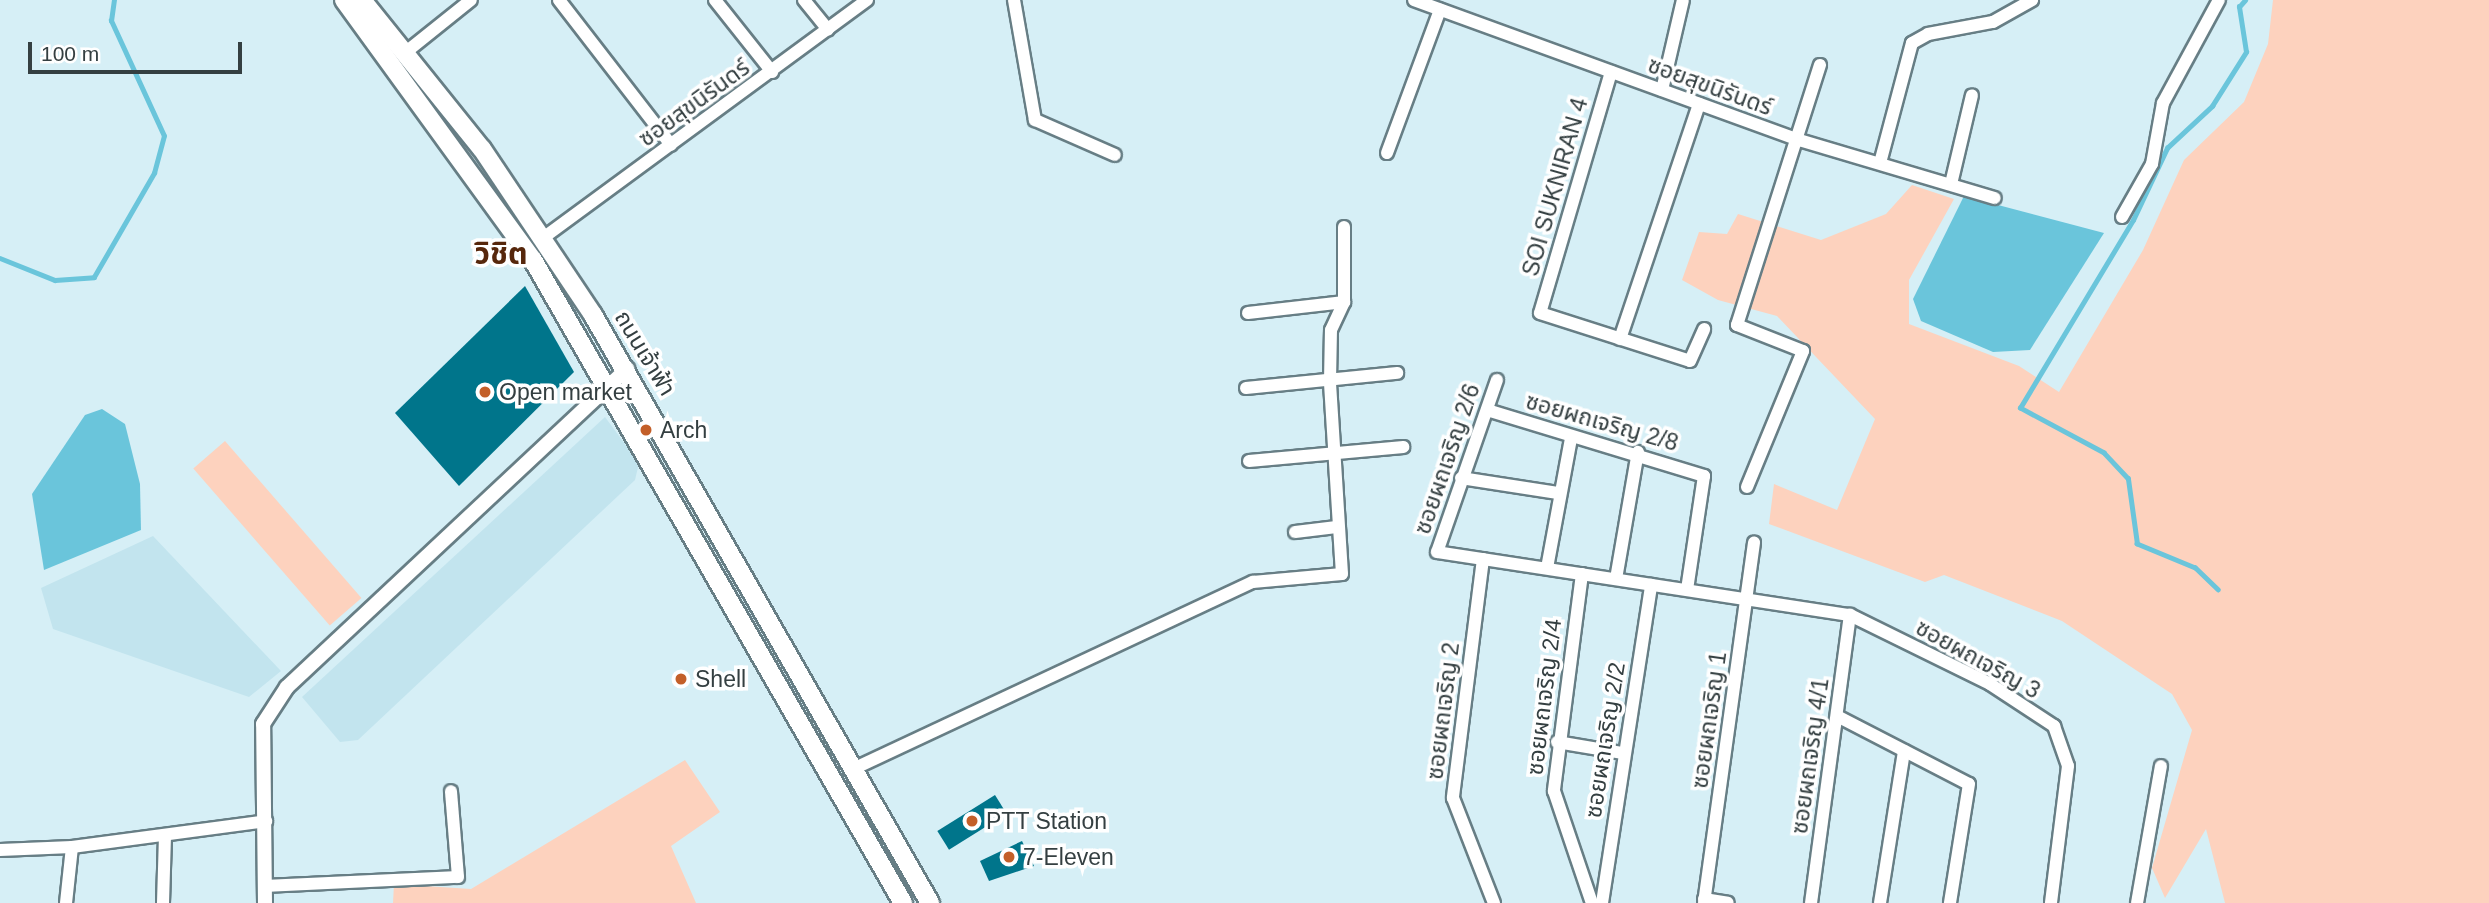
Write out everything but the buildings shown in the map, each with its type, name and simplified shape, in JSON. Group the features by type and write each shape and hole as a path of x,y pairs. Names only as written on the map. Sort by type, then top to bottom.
{"main road":[{"path":"344,0 533,260 903,903"},
{"name":"ถนนเจ้าฟ้า","path":"362,0 406,52 543,238 626,369 851,770 930,903"}],"street":[{"path":"406,52 471,0"},
{"path":"559,0 671,145"},
{"path":"715,0 772,72"},
{"path":"804,0 828,30"},
{"name":"ซอยสุขนิรันดร์","path":"543,238 867,0"},
{"path":"1014,0 1035,120 1115,155"},
{"path":"1662,90 1683,0"},
{"path":"1880,163 1912,43 1928,34 1993,22 2032,0"},
{"path":"2122,218 2152,164 2163,103 2219,0"},
{"name":"ซอยสุขนิรันดร์","path":"1416,1 1800,140 1995,198"},
{"path":"1387,153 1440,10"},
{"path":"1747,487 1803,351 1737,324 1800,140 1820,65"},
{"name":"SOI SUKNIRAN 4","path":"1611,72 1540,313 1620,339"},
{"path":"1951,184 1972,95"},
{"path":"1699,104 1620,339 1690,361 1704,329"},
{"path":"851,770 1253,583 1342,574 1332,454 1330,381 1331,330 1345,302 1344,227"},
{"path":"1248,313 1345,302"},
{"path":"265,903 263,724 287,687 626,369"},
{"path":"1246,388 1397,373"},
{"name":"ซอยผถเจริญ 2/6","path":"1483,559 1437,552 1497,380"},
{"name":"ซอยผถเจริญ 2/8","path":"1487,410 1570,438 1638,452 1704,476 1687,590"},
{"path":"1547,568 1558,493 1570,438"},
{"path":"1249,461 1403,446"},
{"path":"1616,579 1638,452"},
{"path":"1461,478 1558,493"},
{"path":"1295,532 1337,527"},
{"name":"ซอยผถเจริญ 1","path":"1704,901 1754,542"},
{"path":"1483,559 1747,599"},
{"name":"ซอยผถเจริญ 2","path":"1483,559 1453,798 1494,903"},
{"name":"ซอยผถเจริญ 2/4","path":"1582,574 1557,743 1554,791 1592,903"},
{"name":"ซอยผถเจริญ 2/2","path":"1602,903 1651,584"},
{"name":"ซอยผถเจริญ 3","path":"1747,599 1850,615 1990,684 2054,726 2068,766 2051,903"},
{"name":"ซอยผถเจริญ 4/1","path":"1811,903 1850,615"},
{"path":"1837,716 1969,784 1950,903"},
{"path":"1557,743 1623,753"},
{"path":"1880,903 1904,751"},
{"path":"2137,903 2161,766"},
{"path":"265,886 458,877 451,791"},
{"path":"0,850 72,847 266,821"},
{"path":"163,903 165,836"},
{"path":"66,903 72,847"},
{"path":"1704,901 1728,903"}],"shaded area":[{"path":"2273,0 2489,0 2489,903 2225,903 2206,829 2165,898 2152,868 2192,730 2172,694 2062,621 1944,575 1925,582 1769,524 1774,484 1837,510 1875,419 1777,316 1718,300 1682,280 1699,232 1727,234 1738,214 1821,240 1886,214 1912,185 1954,199 1909,280 1909,324 2019,366 2059,392 2143,250 2184,160 2244,102 2268,44"},
{"path":"605,417 639,463 635,480 358,740 340,742 302,697"},
{"path":"225,441 361,598 330,626 193,469"},
{"path":"153,536 281,671 249,697 53,629 41,588"},
{"path":"685,760 720,812 671,846 696,903 393,903 394,884 471,889"}],"water":[{"path":"1964,196 2104,233 2030,350 1993,352 1921,321 1913,299"},
{"path":"102,409 125,424 140,484 141,530 44,570 32,494 85,415"}],"waterway":[{"path":"0,258 55,280 94,277 154,173 164,136 111,21 114,0"},
{"path":"2218,590 2195,568 2137,544 2128,479 2104,453 2020,408 2133,220 2167,148 2212,106 2246,52 2239,7 2245,0"}],"place":[{"name":"Open market","path":"485,392"},
{"name":"Arch","path":"646,430"},
{"name":"Shell","path":"681,679"},
{"name":"PTT Station","path":"972,821"},
{"name":"7-Eleven","path":"1009,857"}],"district":[{"name":"วิชิต","path":"501,254"}]}
